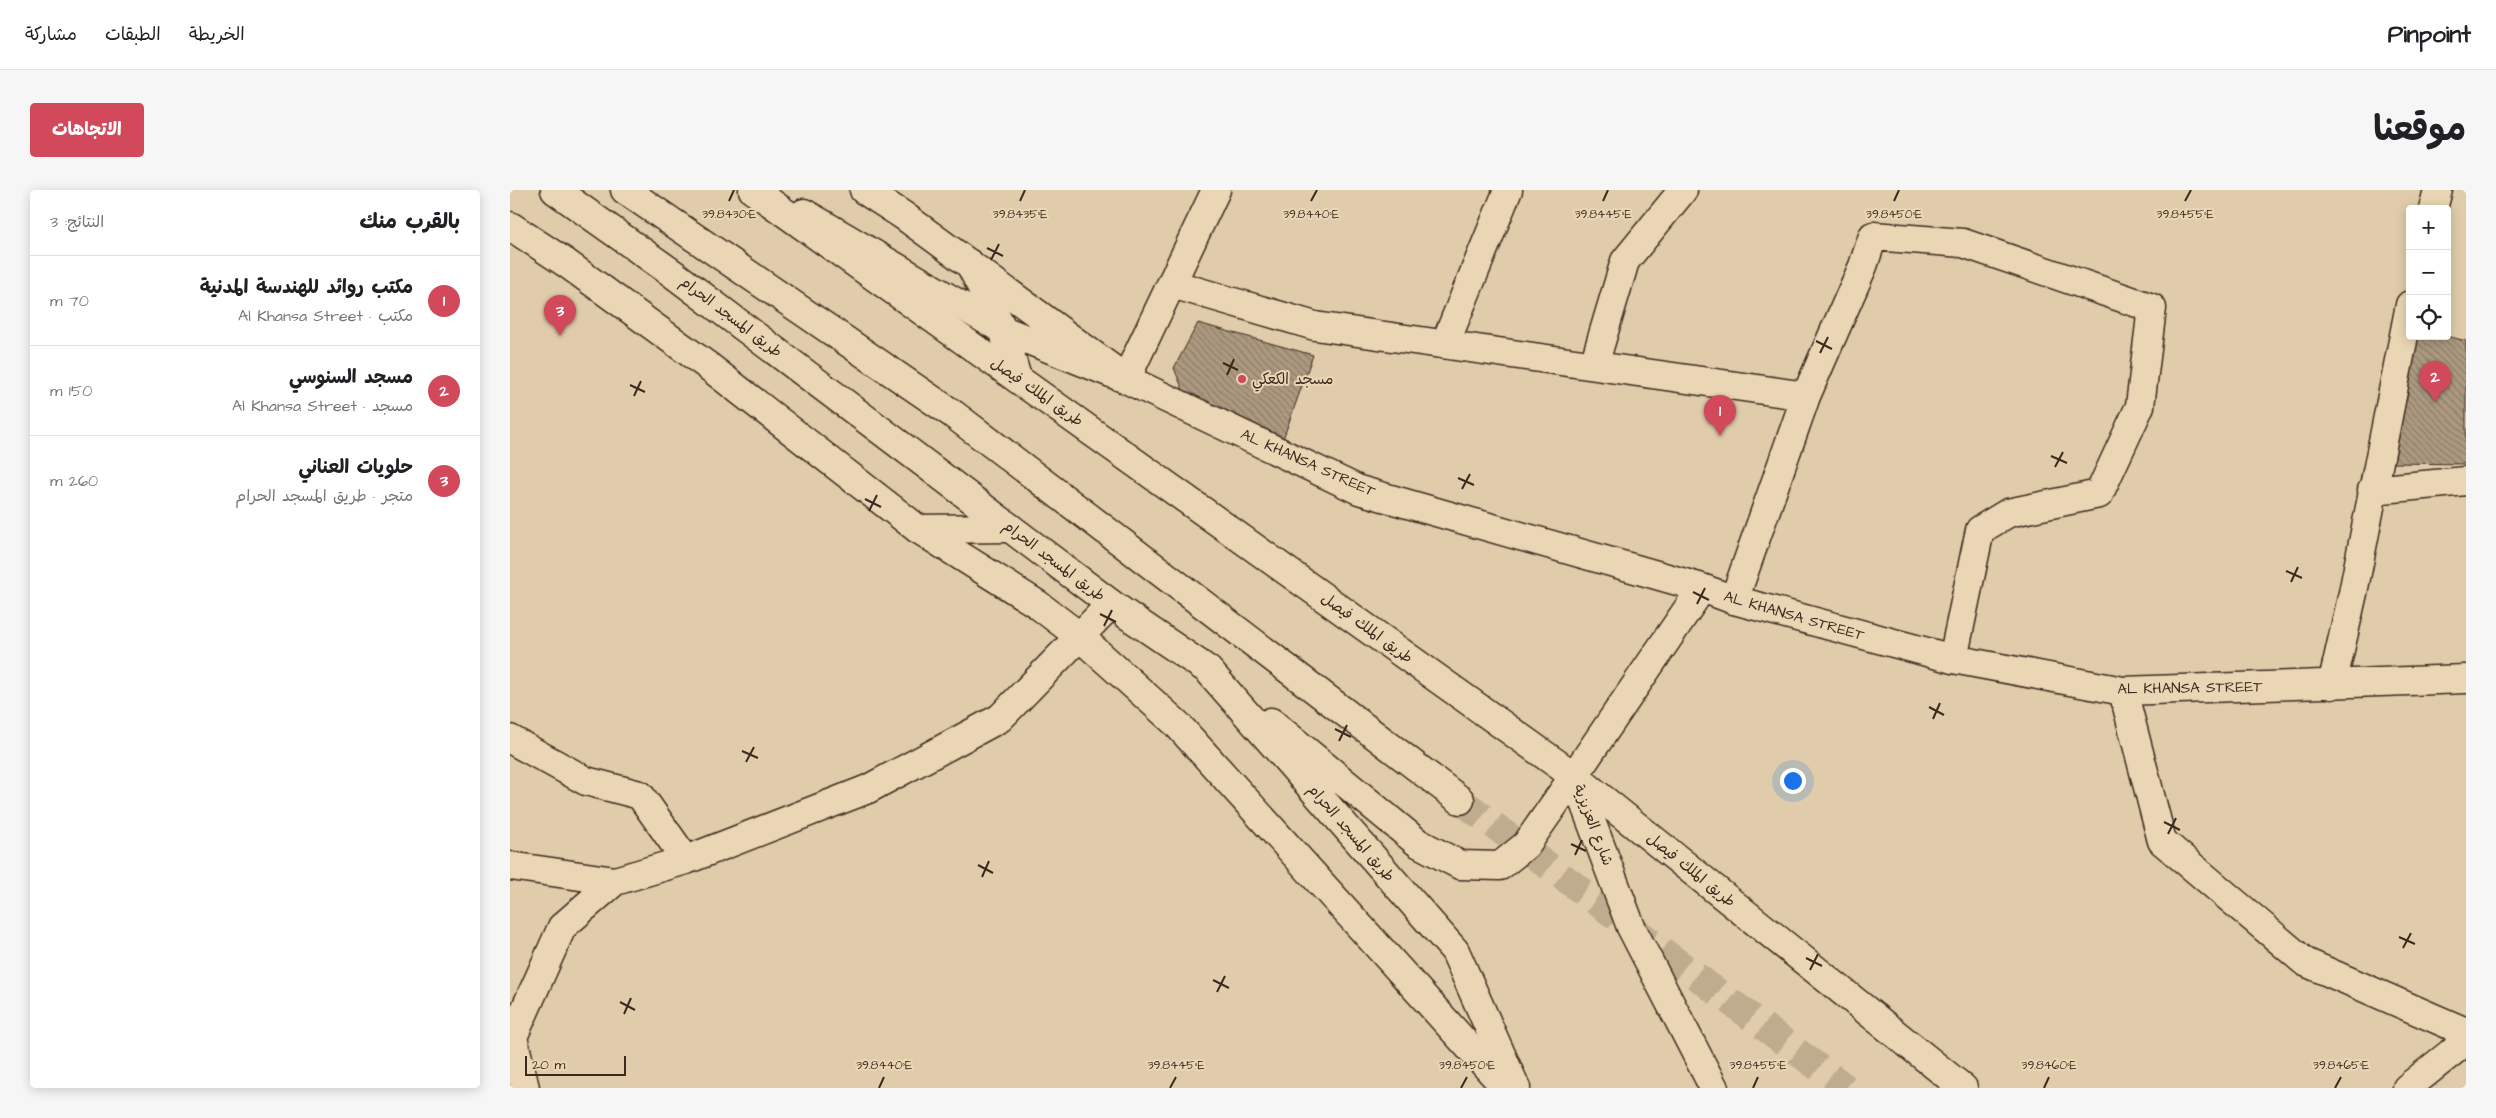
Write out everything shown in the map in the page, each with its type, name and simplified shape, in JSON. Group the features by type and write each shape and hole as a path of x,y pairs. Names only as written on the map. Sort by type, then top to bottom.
{"main road":[{"name":"طريق المسجد الحرام","path":"554,190 672,273 1111,604 1208,670 1455,951 1516,1088"},
{"path":"625,190 953,414 1460,800"},
{"name":"طريق الملك فيصل","path":"753,190 1574,776 1963,1088"},
{"path":"764,190 1003,330 1126,379"},
{"path":"864,190 970,264 1126,379"},
{"path":"1126,379 1216,190"},
{"path":"1445,344 1508,190"},
{"path":"1594,365 1625,261 1684,190"},
{"path":"2434,205 2438,190"},
{"path":"510,226 566,263 708,366 918,529 1037,604 1079,636 1178,724 1506,1088"},
{"path":"1734,600 1806,396 1863,266 1873,236 1963,243 2152,308 2140,406 2099,494 2008,513 1980,530 1953,660"},
{"path":"970,264 1003,330 1017,378"},
{"path":"1172,284 1315,326 1806,396"},
{"path":"2332,685 2353,593 2406,324"},
{"name":"AL KHANSA STREET","path":"1126,379 1359,490 1702,588 1734,600 1953,660 2123,691 2466,679"},
{"path":"2372,490 2466,481"},
{"path":"918,529 1010,528"},
{"path":"1574,776 1702,588"},
{"path":"525,1088 511,1037 562,927 615,881 686,860 868,790 1000,718 1111,604"},
{"name":"شارع العزيزية","path":"1208,670 1418,842 1460,865 1500,866 1526,845 1574,776"},
{"path":"2123,691 2162,841 2305,962 2466,1032"},
{"path":"510,739 586,781 640,795 686,860"},
{"name":"شارع العزيزية","path":"1574,776 1631,927 1714,1088"},
{"path":"510,866 615,881"},
{"path":"1455,951 1526,1088"},
{"path":"2407,1088 2466,1042"}],"building":[{"name":"مسجد الكعكي","path":"1198,323 1313,355 1283,439 1183,390 1174,368"},
{"path":"2451,337 2466,341 2466,464 2391,463 2415,340 2451,340"}],"tunnel":[{"path":"1460,800 1846,1088"}],"place":[{"name":"حلويات العناني","path":"560,336"},
{"name":"مسجد الكعكي","path":"1242,379"},
{"name":"مسجد السنوسي","path":"2435,402"},
{"name":"مكتب روائد للهندسة المدنية","path":"1720,436"}]}
